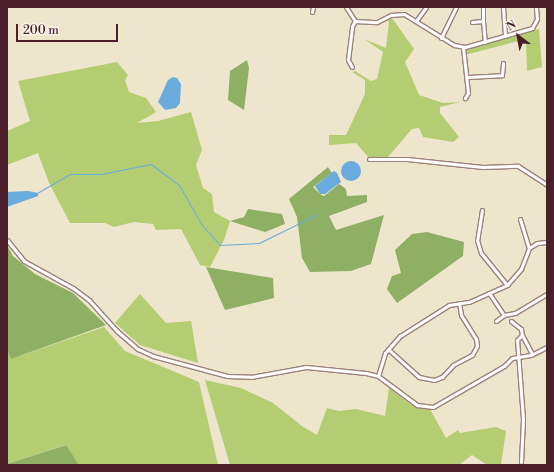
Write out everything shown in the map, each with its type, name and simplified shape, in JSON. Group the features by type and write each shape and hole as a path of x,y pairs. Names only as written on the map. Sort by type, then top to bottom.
{"street":[{"path":"312,12 313,7"},
{"path":"346,7 355,20"},
{"path":"416,21 426,7"},
{"path":"441,38 456,7"},
{"path":"483,7 485,42"},
{"path":"503,7 505,36"},
{"path":"355,20 377,22 391,15 404,14 441,38 463,47 505,36 535,25 536,7"},
{"path":"352,67 348,60 352,26 355,20"},
{"path":"472,22 483,21"},
{"path":"463,47 468,93 465,98"},
{"path":"467,77 502,75 503,63"},
{"path":"369,159 407,159 483,167 518,166 547,185"},
{"path":"482,210 477,240 481,253 507,284"},
{"path":"378,376 388,349 400,336 428,316 449,305 489,293 507,284 521,269 529,248 520,219"},
{"path":"7,240 17,253 37,270 73,288 138,349 153,356 227,376 251,377 306,367 378,376 417,404 433,407 504,366 512,358 532,354 547,347"},
{"path":"529,248 538,243 547,242"},
{"path":"489,293 504,315"},
{"path":"496,321 504,315 515,314 547,294"},
{"path":"388,349 419,377 434,380 442,377 453,365 472,355 477,346 476,339 460,315 459,303"},
{"path":"511,322 521,329 522,336 532,354"},
{"path":"521,462 523,419 517,340 522,336"}],"green space":[{"path":"392,18 414,49 405,62 419,95 443,103 460,102 440,107 440,113 459,137 453,142 423,137 419,128 412,129 388,157 369,158 356,143 329,145 329,135 346,135 365,94 365,80 352,72 355,71 371,81 377,79 383,52 364,39 386,48 389,22 387,20"},
{"path":"539,29 542,67 527,71 526,41 522,40 465,55 466,50"},
{"path":"247,60 249,68 244,110 228,100 230,71"},
{"path":"117,62 128,75 125,80 129,92 146,98 156,112 137,123 158,121 191,112 202,150 196,165 203,188 212,194 214,212 230,221 224,240 210,267 200,265 181,229 156,230 153,224 134,222 114,227 105,223 70,223 49,183 38,153 7,165 7,131 30,121 18,81"},
{"path":"328,167 332,173 313,187 320,194 324,196 339,184 346,189 347,196 367,195 367,202 329,216 336,230 384,215 371,264 351,271 310,272 302,258 297,217 289,199"},
{"path":"248,209 282,214 285,224 265,232 230,221 244,217"},
{"path":"427,232 464,242 463,256 397,303 387,289 392,276 401,273 395,250 412,234"},
{"path":"7,245 13,256 35,274 73,293 106,325 11,359 7,350"},
{"path":"206,267 273,278 274,298 225,310"},
{"path":"140,294 166,323 191,321 198,363 140,345 115,323"},
{"path":"104,327 125,351 199,382 218,465 79,465 65,445 7,464 7,350 11,359"},
{"path":"205,380 241,388 273,403 302,426 317,435 327,408 339,411 356,409 385,416 389,388 410,404 430,409 446,438 458,430 460,433 496,427 506,431 501,465 487,465 472,455 459,465 230,465"},
{"path":"66,445 79,465 7,465 7,464"}],"water":[{"path":"173,77 177,78 181,84 180,103 176,108 165,110 158,102 168,80"},
{"path":"351,161 358,164 361,171 358,178 351,181 344,178 341,171 344,164"},
{"path":"334,171 337,173 341,182 325,194 320,194 315,186"},
{"path":"28,191 38,193 38,196 7,207 7,192"}],"waterway":[{"path":"37,193 70,174 101,174 151,164 179,185 202,225 220,245 259,243 316,215"}]}
